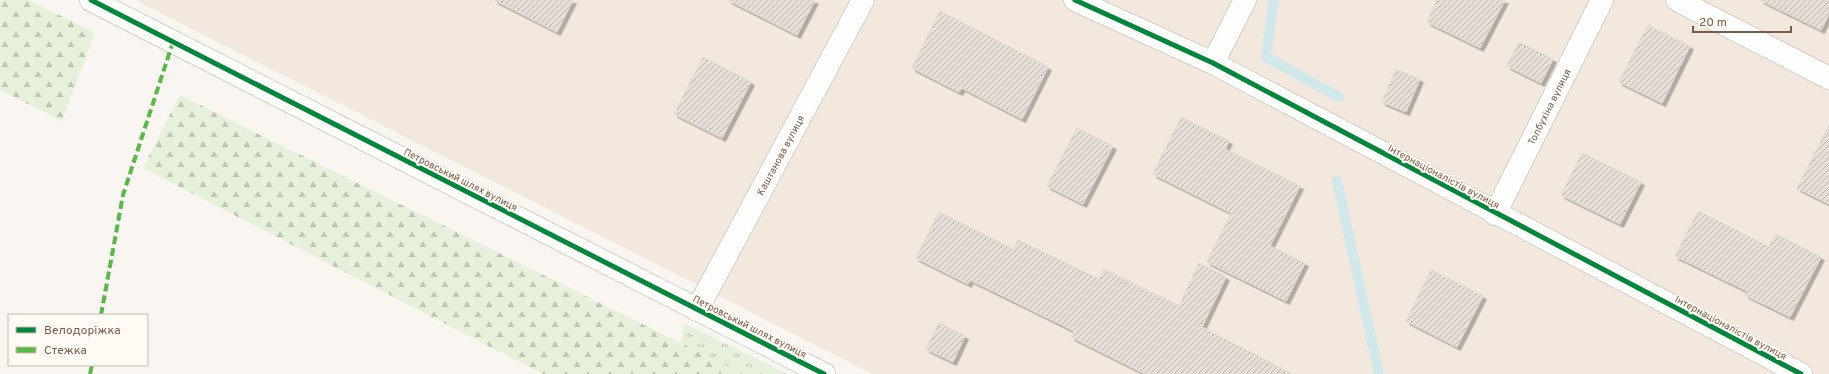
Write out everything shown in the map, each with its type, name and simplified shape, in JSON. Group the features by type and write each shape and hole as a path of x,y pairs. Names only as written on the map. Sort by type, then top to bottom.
{"street":[{"name":"Петровський шлях вулиця","path":"90,0 824,374"},
{"name":"Каштанова вулиця","path":"697,310 863,0"},
{"name":"Інтернаціоналістів вулиця","path":"1075,0 1213,63 1495,214 1801,374"},
{"path":"1213,63 1245,0"},
{"name":"Толбухіна вулиця","path":"1495,214 1602,0"},
{"path":"1677,0 1829,78"}],"shaded area":[{"path":"135,0 1829,0 1829,374 873,374"}],"green space":[{"path":"0,0 29,0 95,33 62,121 0,90"},
{"path":"180,95 743,374 543,374 143,168"},
{"path":"684,323 787,374 676,374"}],"building":[{"path":"494,0 573,0 557,32"},
{"path":"728,0 815,0 797,35"},
{"path":"1437,0 1505,0 1480,48 1427,22"},
{"path":"1760,0 1829,0 1829,14 1821,30"},
{"path":"940,11 1048,67 1022,119 962,88 959,92 912,68"},
{"path":"1648,25 1690,46 1662,103 1619,82"},
{"path":"1519,42 1553,59 1541,83 1507,66"},
{"path":"703,57 751,82 722,138 674,114"},
{"path":"1396,69 1420,79 1406,112 1382,102"},
{"path":"1181,117 1229,141 1225,149 1300,186 1270,246 1305,263 1286,301 1207,262 1231,213 1153,174"},
{"path":"1829,125 1829,204 1797,188"},
{"path":"1077,128 1113,146 1083,204 1047,186"},
{"path":"1582,153 1641,182 1620,224 1561,195"},
{"path":"1698,211 1769,247 1776,234 1821,257 1790,317 1745,295 1747,291 1675,256"},
{"path":"939,212 1013,249 1018,240 1099,279 1104,269 1179,306 1199,263 1226,277 1202,327 1292,374 1145,374 1071,337 1074,331 970,280 968,284 916,258"},
{"path":"1431,270 1483,296 1457,347 1406,321"},
{"path":"939,323 965,336 953,362 926,349"}],"waterway":[{"path":"1274,0 1266,57 1339,97"},
{"path":"1337,181 1379,374"}],"marked path":[{"path":"101,314 123,195 173,42"},
{"path":"90,374 92,366"}],"cycle path":[{"path":"91,0 824,374"},
{"path":"1075,0 1213,63 1801,374"}]}
